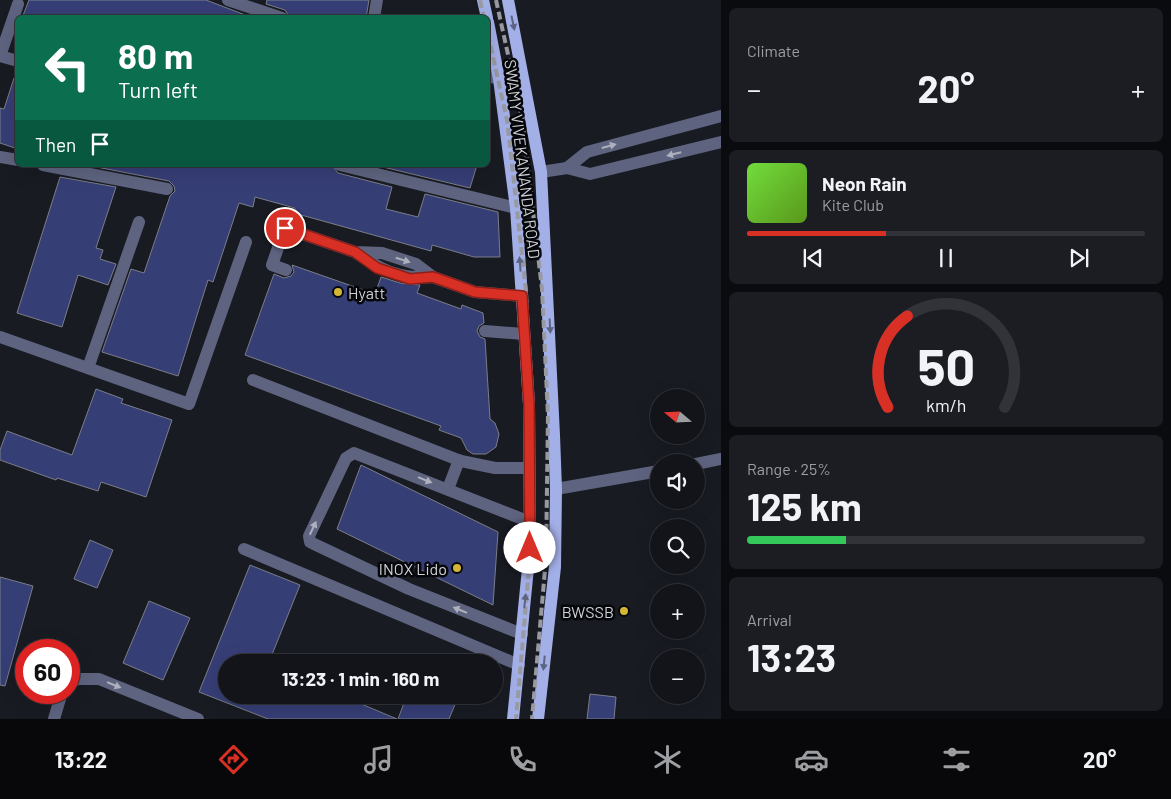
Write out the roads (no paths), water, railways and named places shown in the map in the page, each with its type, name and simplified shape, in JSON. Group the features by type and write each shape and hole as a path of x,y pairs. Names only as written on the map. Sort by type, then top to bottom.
{"main road":[{"path":"483,0 486,15"},
{"name":"SWAMY VIVEKANANDA ROAD","path":"508,0 540,172 546,252 556,489 555,567 538,719"},
{"name":"SWAMY VIVEKANANDA ROAD","path":"490,44 493,78 516,208 529,404 530,548 513,719"}],"street":[{"path":"5,0 19,2 0,56 15,61"},
{"path":"228,0 273,15"},
{"path":"374,15 377,0"},
{"path":"567,168 587,152 721,116"},
{"path":"540,172 567,168 590,174 721,142"},
{"path":"587,152 590,174"},
{"path":"0,157 15,160"},
{"path":"53,167 167,189"},
{"path":"348,167 516,208"},
{"path":"88,368 139,222"},
{"path":"286,270 272,265 285,228 355,252 382,253 416,264 433,277 475,292 522,296"},
{"path":"0,337 189,404 246,242"},
{"path":"485,331 524,334"},
{"path":"253,380 460,460 494,468 529,468"},
{"path":"522,634 409,589 309,540 350,454 359,454 530,522"},
{"path":"705,462 721,459"},
{"path":"448,489 460,460"},
{"path":"556,489 650,472"},
{"path":"244,549 519,665"},
{"path":"80,679 99,679 198,719"},
{"path":"54,719 58,704"}],"railway":[{"path":"480,0 483,15"},
{"path":"496,0 522,118 542,289 548,416 546,558 532,719"},
{"path":"490,43 507,120 526,291 532,416 530,557 516,719"}],"place":[{"name":"Hyatt","path":"338,292"},
{"name":"INOX Lido","path":"457,568"},
{"name":"BWSSB","path":"624,611"}]}
